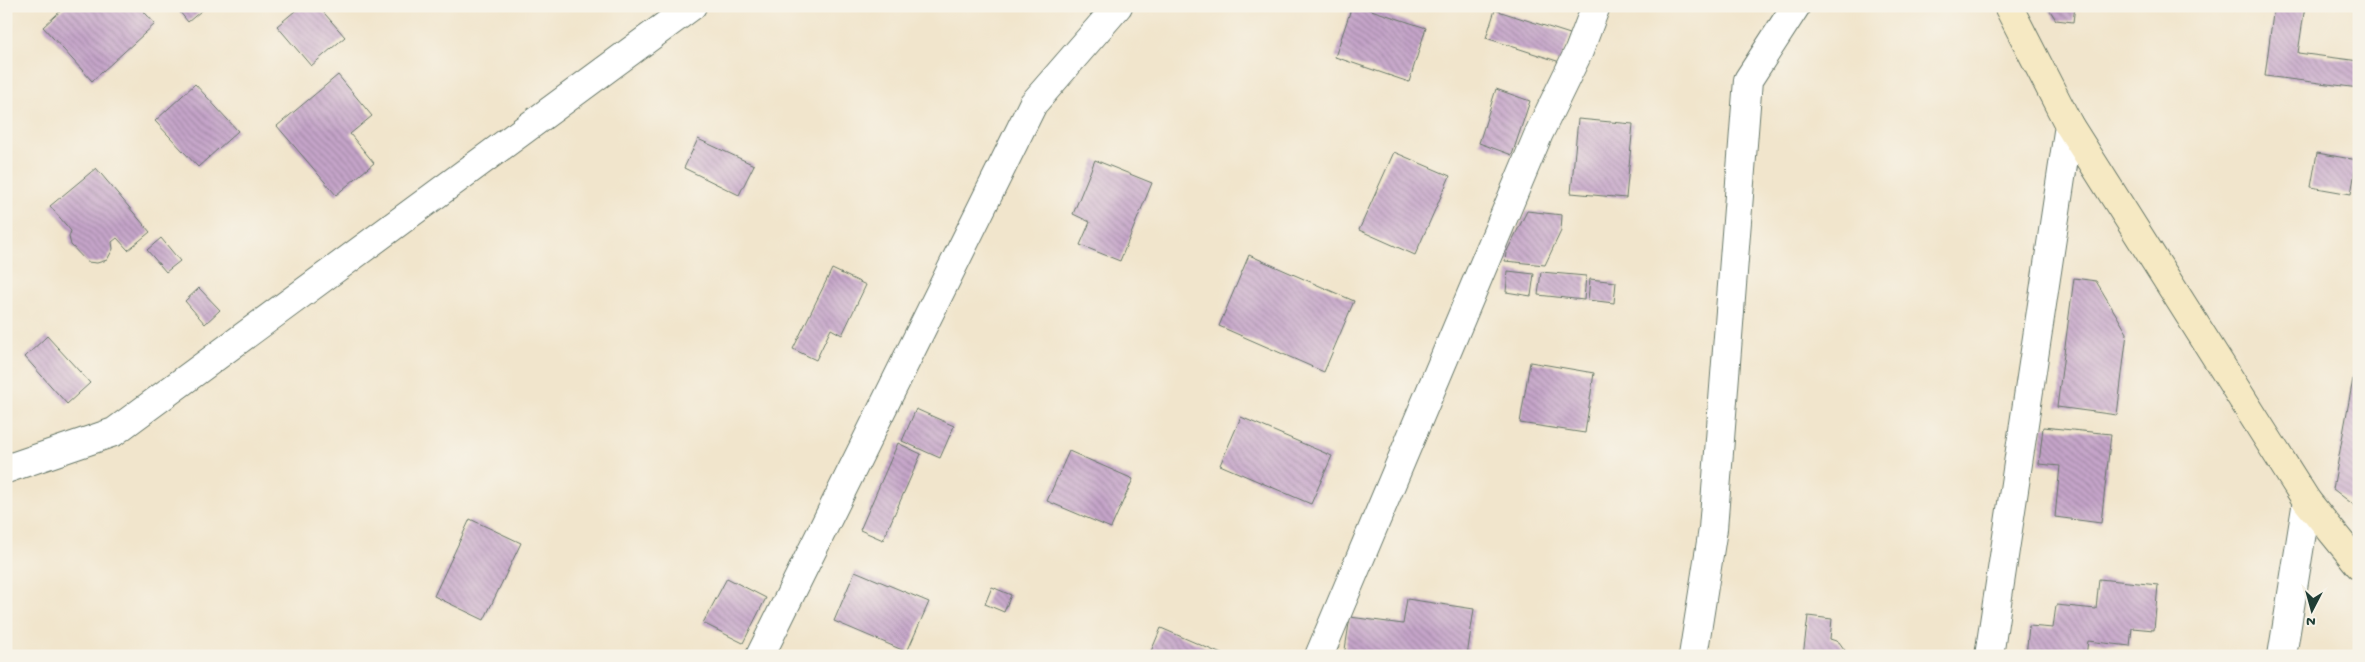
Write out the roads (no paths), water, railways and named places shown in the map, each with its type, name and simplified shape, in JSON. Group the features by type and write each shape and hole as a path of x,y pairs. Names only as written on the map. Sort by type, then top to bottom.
{"street":[{"path":"6,469 114,432 692,6"},
{"path":"760,656 1033,104 1118,6"},
{"path":"1319,656 1539,133 1580,51 1596,6"},
{"path":"1693,656 1713,529 1748,80 1796,6"},
{"path":"2008,6 2069,125 2307,502 2359,565"},
{"path":"1989,656 2069,125"},
{"path":"2282,656 2307,502"}]}
